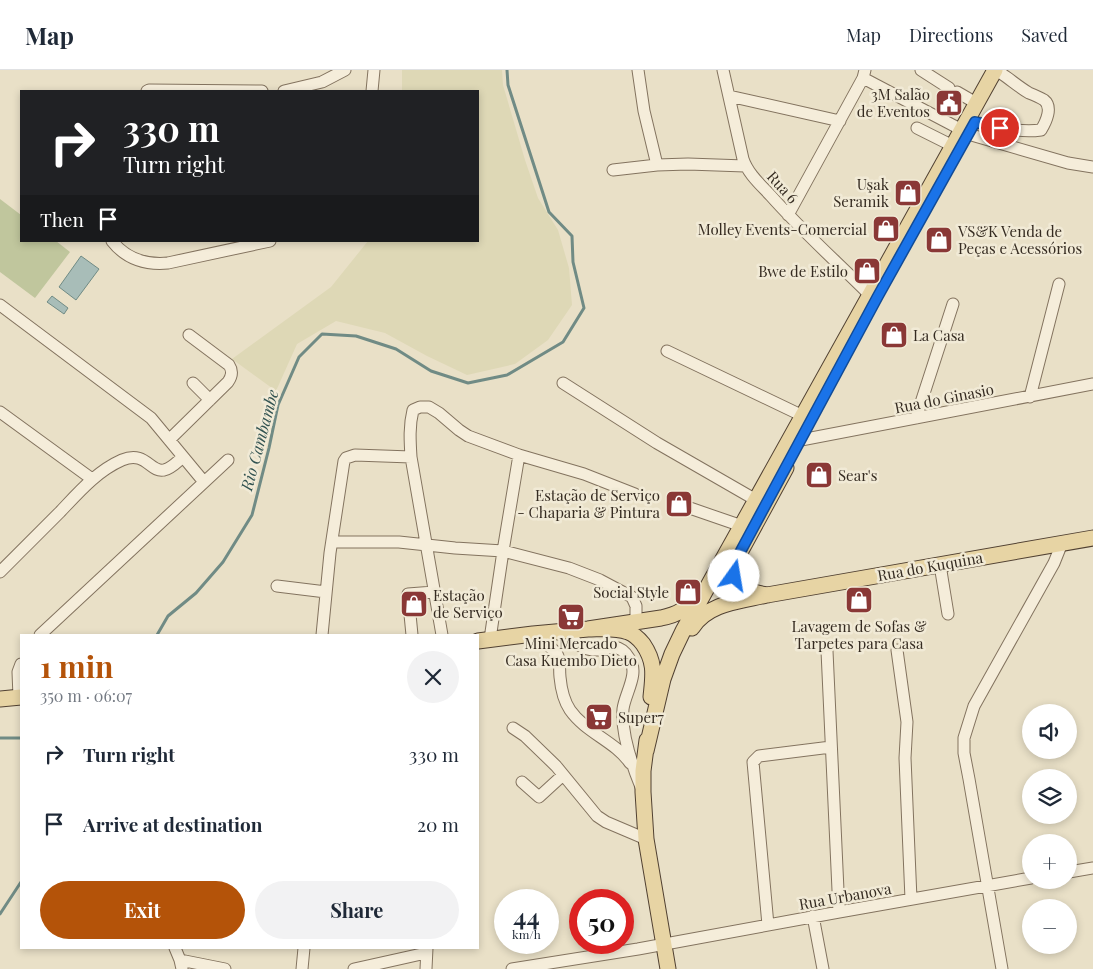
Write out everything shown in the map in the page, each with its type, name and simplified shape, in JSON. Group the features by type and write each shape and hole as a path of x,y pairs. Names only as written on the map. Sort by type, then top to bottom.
{"main road":[{"path":"646,750 663,679 683,631 953,146 968,128 976,103 1000,71"},
{"path":"766,595 748,591 739,585 734,576 737,558 1000,71"},
{"name":"Rua do Kuquina","path":"663,679 696,621 710,610 720,606 766,595 1093,538"},
{"path":"588,629 661,618 678,613 685,609 709,584"},
{"path":"484,640 572,630 618,630 635,636 650,655 653,672 643,771 643,792 646,839 668,969"},
{"path":"0,699 20,697"}],"street":[{"path":"288,90 322,82 344,70"},
{"path":"372,90 374,70"},
{"path":"638,70 644,111 656,165"},
{"name":"Rua 6","path":"723,70 745,166 788,215 870,295"},
{"path":"920,70 976,103"},
{"path":"968,128 1041,130 1046,121 1049,108 1047,103 1028,92 1000,71"},
{"path":"788,215 864,74 968,128 1068,163 1093,167"},
{"path":"729,96 840,121"},
{"path":"916,128 953,146"},
{"path":"613,170 656,165 688,164 745,166"},
{"path":"113,242 126,255 141,261 168,264 266,242"},
{"path":"1030,397 1059,284"},
{"path":"916,418 953,304"},
{"path":"0,305 151,418 204,482"},
{"path":"169,440 231,378 232,369 229,365 189,335"},
{"path":"667,351 804,416"},
{"path":"194,383 210,400"},
{"path":"563,383 657,443 756,500"},
{"name":"Rua do Ginasio","path":"801,440 1093,384"},
{"path":"442,634 411,457 410,429 414,410 420,407 429,407 468,436 519,455 584,474 634,494"},
{"path":"0,412 92,479"},
{"path":"322,634 332,542 344,461 346,458 355,455 411,457"},
{"path":"484,640 503,551 519,455"},
{"path":"0,572 92,479 112,465 133,457 141,458 162,471 168,469 183,457"},
{"path":"41,634 228,460"},
{"path":"684,506 742,526"},
{"path":"332,542 399,542 503,551 569,568 600,580 632,597 636,606 636,621"},
{"path":"1002,969 964,753 964,738 974,706 1054,563 1062,543"},
{"path":"940,565 948,614"},
{"path":"277,586 326,592"},
{"path":"412,634 408,594 434,592"},
{"path":"572,630 574,640 585,648 598,650 614,647 623,650 631,659 633,677 625,701 623,722 632,766"},
{"path":"533,634 557,654 563,694 569,708 580,723 625,755 643,792"},
{"path":"897,650 907,722 905,758 911,899"},
{"path":"827,651 839,912"},
{"path":"20,667 18,672 20,697"},
{"path":"514,728 538,748 597,816 606,822 646,839"},
{"path":"768,925 753,762 759,756 831,747"},
{"path":"522,782 539,796 563,775"},
{"path":"1077,871 1093,868"},
{"name":"Rua Urbanova","path":"512,969 664,944 1022,880"},
{"path":"813,916 823,969"},
{"path":"175,949 181,964 225,969"},
{"path":"302,969 304,949"},
{"path":"354,969 427,950 426,969"}],"shaded area":[{"path":"402,70 502,70 503,85 538,198 558,230 569,268 572,305 548,340 515,364 467,375 385,333 336,321 297,344 276,391 232,359 331,287 367,242 479,242 479,90 402,90"}],"green space":[{"path":"0,199 20,214 20,242 57,242 70,252 35,298 0,272"}],"water":[{"path":"81,256 99,269 76,300 59,287"},
{"path":"52,296 68,308 64,314 47,302"}],"waterway":[{"name":"Rio Cambambe","path":"158,634 168,616 196,593 223,562 252,515 278,405 299,357 322,334 356,336 396,349 431,371 468,383 507,375 563,342 584,308 573,262 572,236 549,212 508,85 507,70"},
{"path":"0,738 20,738"},
{"name":"Rio Cambambe","path":"0,914 20,884"}],"place":[{"name":"3M Salão de Eventos","path":"949,103"},
{"name":"Uşak Seramik","path":"908,193"},
{"name":"Molley Events-Comercial","path":"886,229"},
{"name":"VS&K Venda de Peças e Acessórios","path":"939,240"},
{"name":"Bwe de Estilo","path":"867,271"},
{"name":"La Casa","path":"894,335"},
{"name":"Sear's","path":"819,475"},
{"name":"Estação de Serviço - Chaparia & Pintura","path":"679,504"},
{"name":"Social Style","path":"688,592"},
{"name":"Lavagem de Sofas & Tarpetes para Casa","path":"859,600"},
{"name":"Estação de Serviço","path":"414,604"},
{"name":"Mini Mercado Casa Kuembo Dieto","path":"571,617"},
{"name":"Super7","path":"599,717"}],"route":[{"path":"734,576 737,558 878,296 975,122 1000,128"}]}
